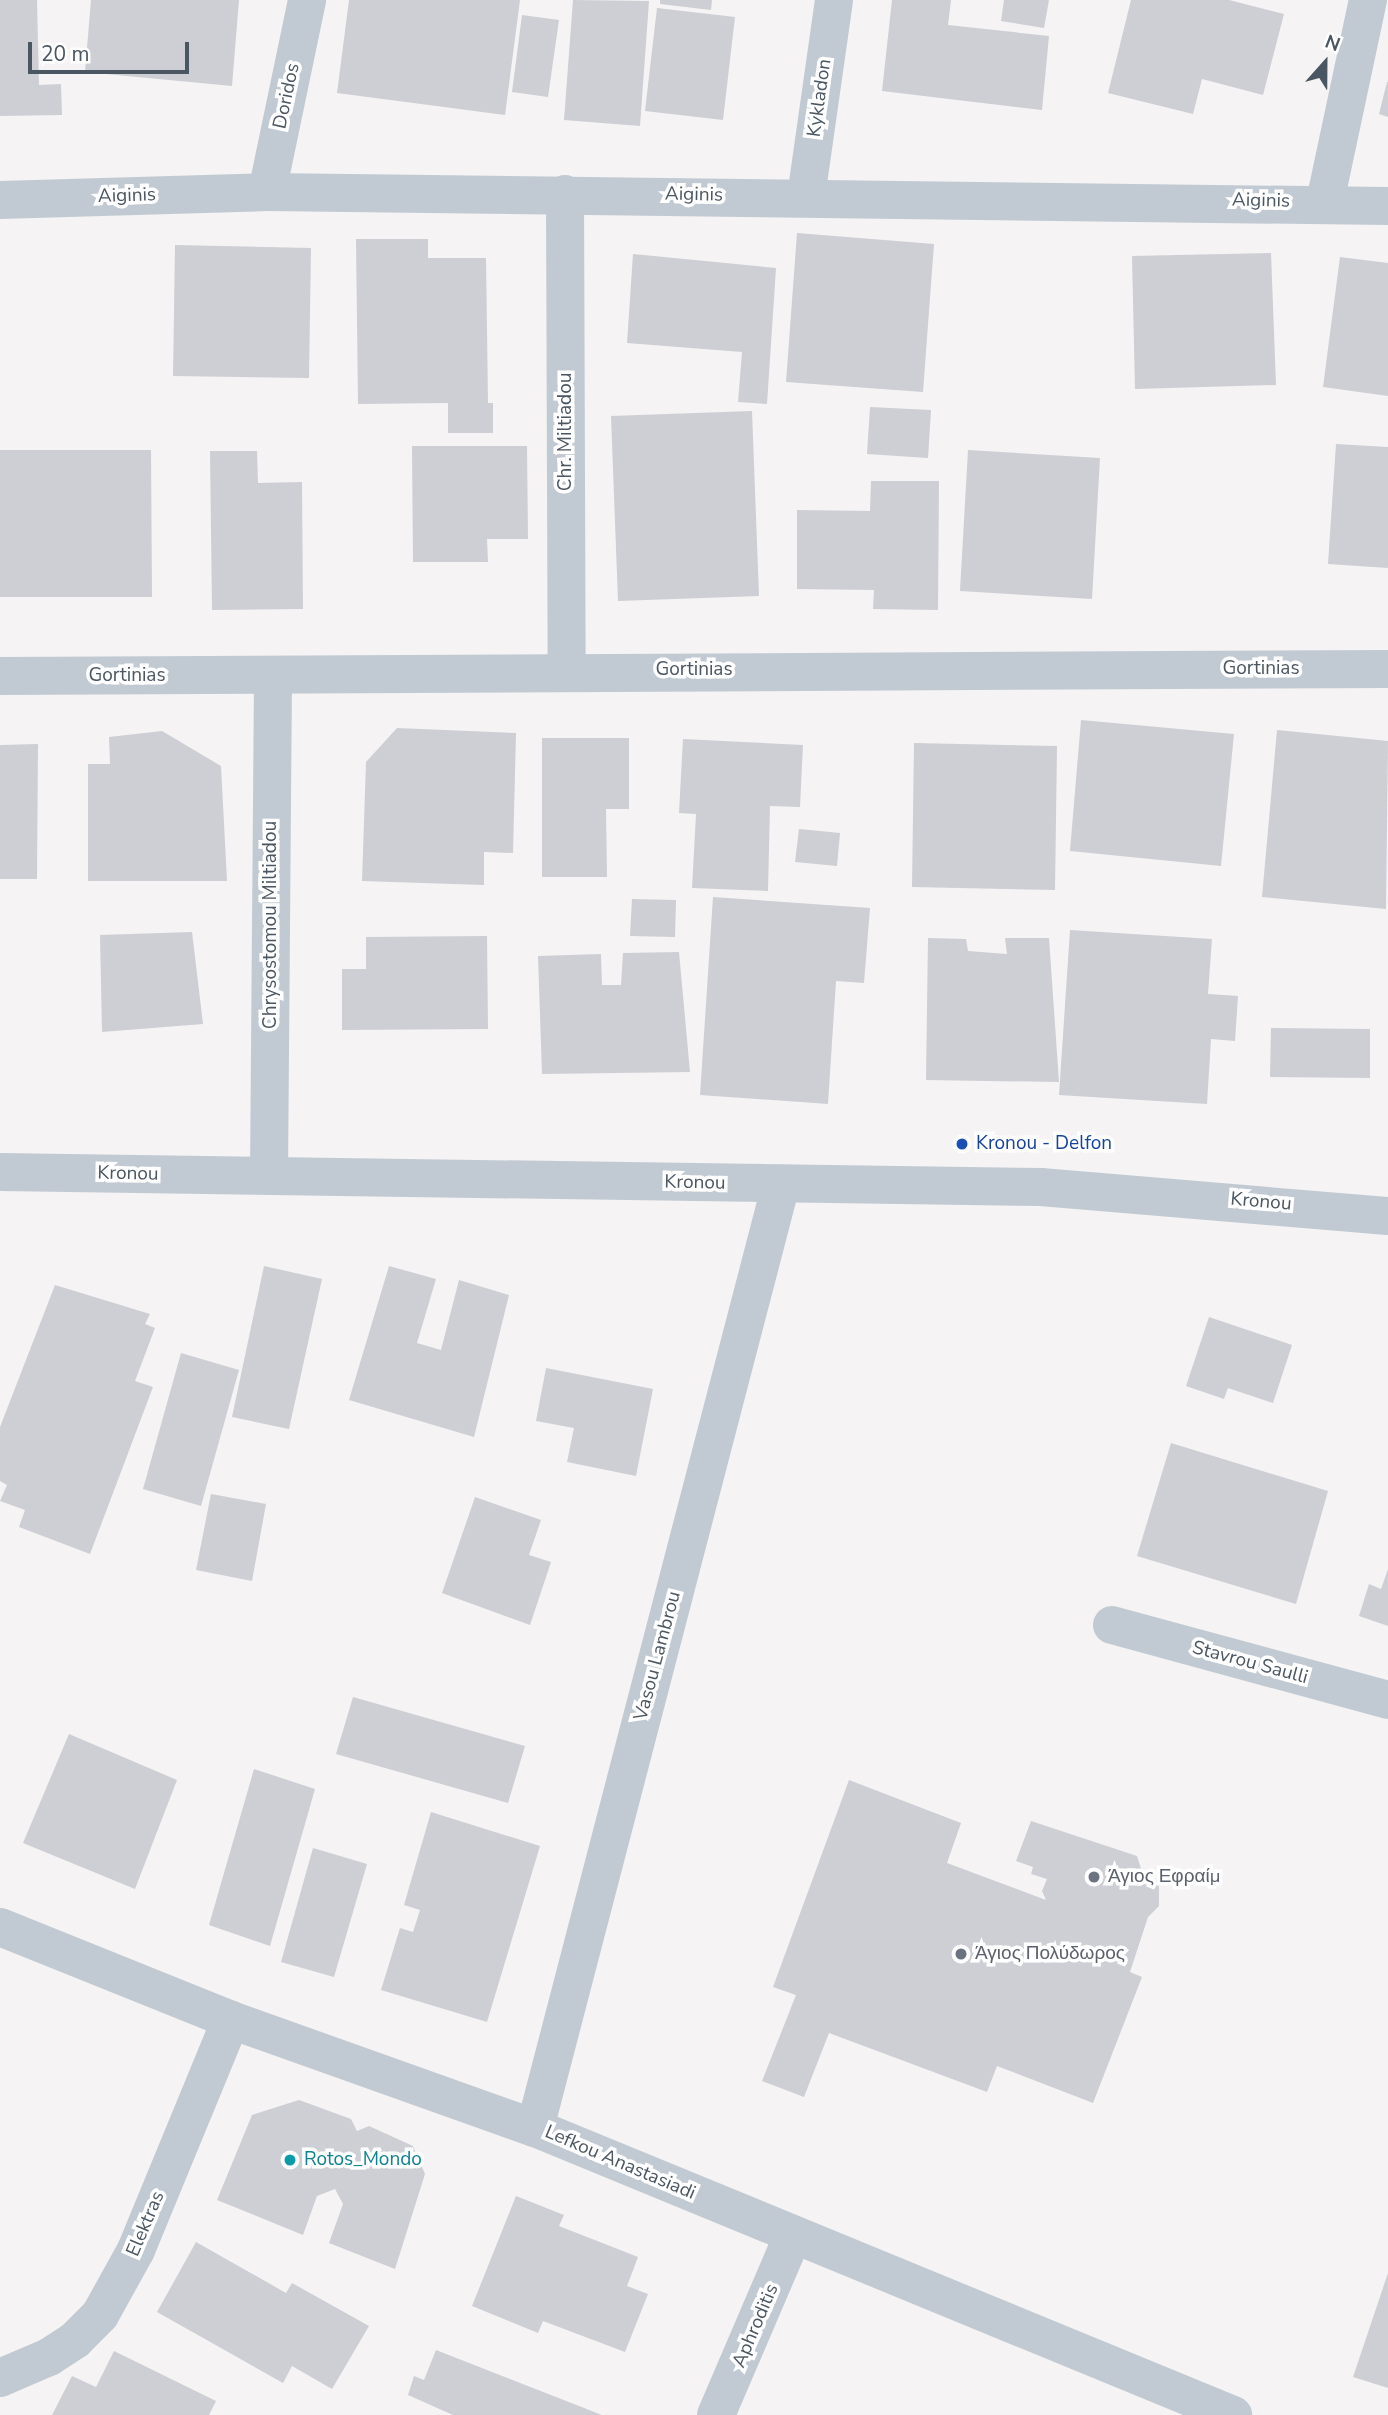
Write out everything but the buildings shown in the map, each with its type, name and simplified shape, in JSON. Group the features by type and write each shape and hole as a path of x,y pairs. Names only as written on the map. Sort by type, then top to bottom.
{"street":[{"name":"Doridos","path":"267,192 307,0"},
{"name":"Kykladon","path":"806,197 834,0"},
{"path":"1325,202 1368,0"},
{"name":"Aiginis","path":"0,200 267,192 1325,202 1388,206"},
{"name":"Chr. Miltiadou","path":"565,194 567,670"},
{"name":"Gortinias","path":"0,676 567,670 1388,669"},
{"name":"Chrysostomou Miltiadou","path":"270,1175 273,675"},
{"name":"Kronou","path":"0,1172 1041,1187 1245,1200 1388,1216"},
{"name":"Vasou Lambrou","path":"535,2128 781,1184"},
{"name":"Stavrou Saulli","path":"1112,1625 1388,1700"},
{"name":"Lefkou Anastasiadi","path":"0,1927 231,2020 535,2128 1233,2415"},
{"name":"Elektras","path":"0,2378 49,2357 75,2340 100,2315 136,2250 231,2020"},
{"name":"Aphroditis","path":"716,2415 793,2235"}],"place":[{"name":"Kronou - Delfon","path":"962,1144"},
{"name":"Άγιος Εφραίμ","path":"1094,1877"},
{"name":"Άγιος Πολύδωρος","path":"961,1954"},
{"name":"Rotos_Mondo","path":"290,2160"}]}
